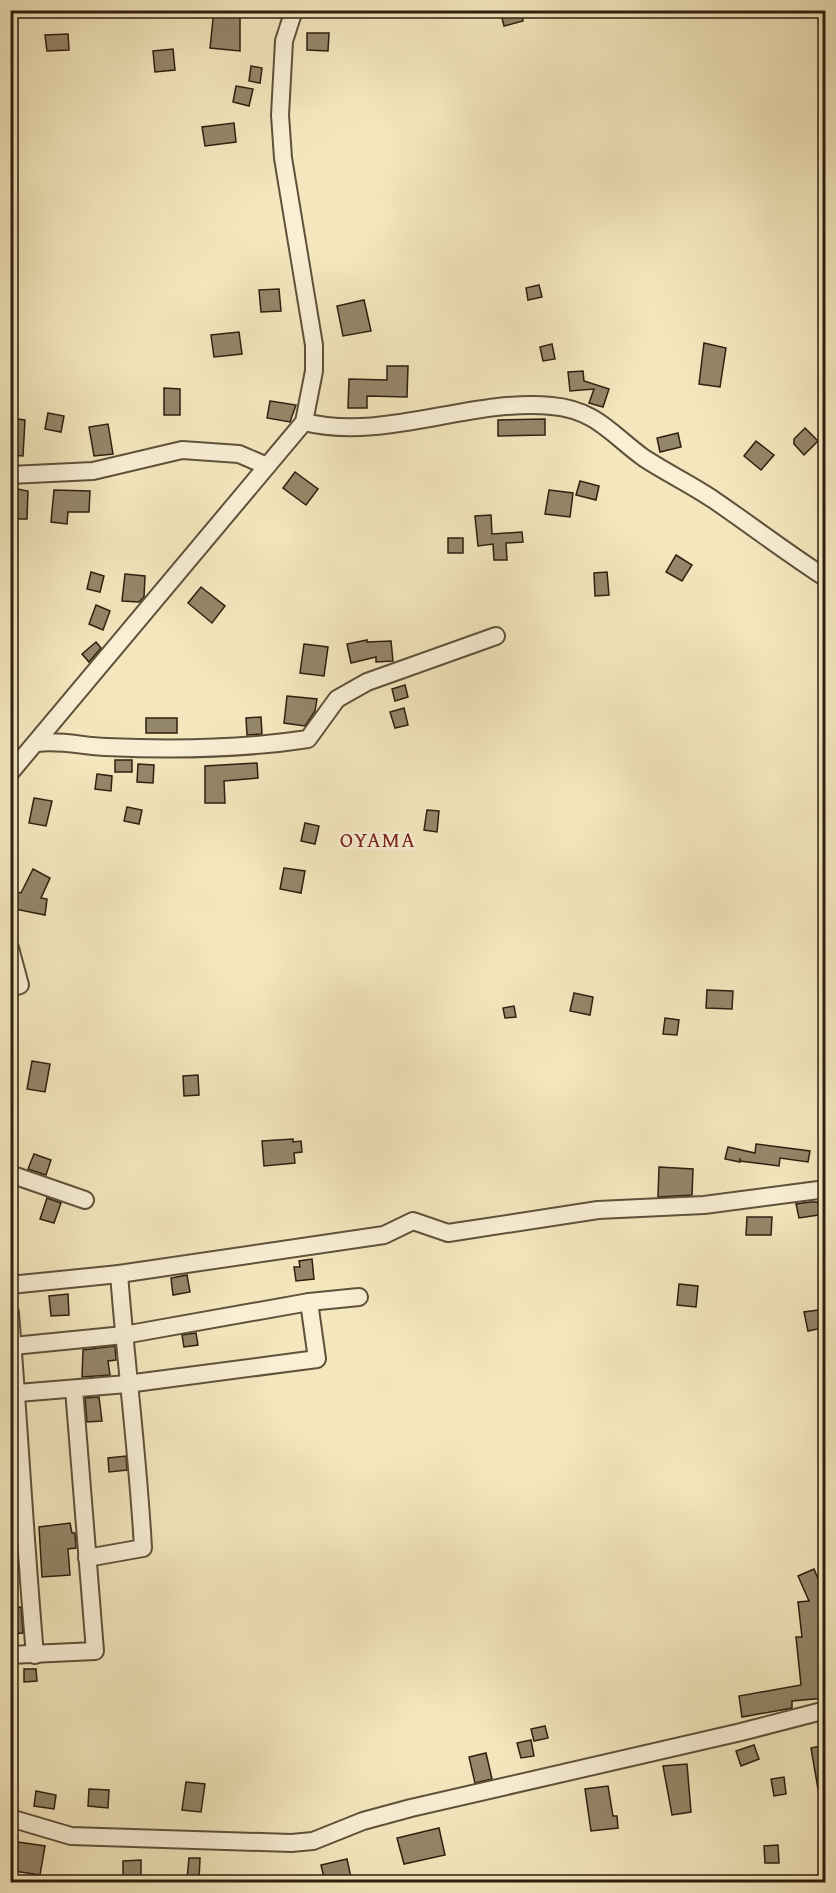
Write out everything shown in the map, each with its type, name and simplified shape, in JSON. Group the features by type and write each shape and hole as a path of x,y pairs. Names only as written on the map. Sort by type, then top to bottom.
{"street":[{"path":"10,773 304,422 314,371 314,345 284,158 280,115 284,41 294,10"},
{"path":"304,422 326,426 382,425 508,406 552,406 591,415 645,458 714,500 766,539 825,578"},
{"path":"10,475 93,471 182,450 239,454 267,466"},
{"path":"37,743 57,741 108,748 160,748 274,744 308,739 337,699 367,682 496,636"},
{"path":"10,948 20,985 10,988"},
{"path":"10,1174 85,1200"},
{"path":"10,1285 119,1274 384,1235 412,1221 448,1233 598,1210 704,1205 825,1190"},
{"path":"87,1558 143,1548 139,1468 127,1384 119,1274"},
{"path":"13,1346 124,1335 309,1302 359,1297"},
{"path":"18,1393 127,1384 317,1359 309,1302"},
{"path":"10,1313 18,1393 22,1510 35,1655"},
{"path":"10,1654 35,1655 95,1651 74,1389"},
{"path":"10,1818 71,1836 291,1843 313,1840 363,1821 411,1808 741,1732 825,1710"}],"building":[{"path":"214,10 240,12 240,51 210,48"},
{"path":"500,10 521,10 523,21 504,26"},
{"path":"307,33 329,33 328,51 307,50"},
{"path":"68,34 69,50 47,51 45,35"},
{"path":"173,49 175,70 155,72 153,51"},
{"path":"251,66 262,68 260,83 249,81"},
{"path":"236,86 253,89 249,106 233,102"},
{"path":"234,123 236,142 205,146 202,127"},
{"path":"539,285 542,297 528,300 526,288"},
{"path":"279,289 281,311 261,312 259,290"},
{"path":"364,300 371,331 343,336 337,306"},
{"path":"239,332 242,354 214,357 211,335"},
{"path":"704,343 726,348 720,387 699,384"},
{"path":"552,344 555,359 543,361 540,347"},
{"path":"387,366 408,366 407,397 367,396 367,408 348,408 349,379 387,380"},
{"path":"583,371 584,381 609,389 603,407 589,403 594,389 570,391 568,372"},
{"path":"164,388 180,389 180,415 164,415"},
{"path":"270,401 296,405 290,422 267,418"},
{"path":"48,413 64,416 61,432 45,429"},
{"path":"10,418 25,420 23,456 10,455"},
{"path":"545,419 545,435 498,436 498,420"},
{"path":"108,424 113,454 94,456 89,427"},
{"path":"805,428 818,441 804,455 794,444 794,439"},
{"path":"678,433 681,447 660,452 657,438"},
{"path":"756,441 774,455 761,470 744,456"},
{"path":"295,472 318,489 306,505 283,488"},
{"path":"580,481 599,486 596,500 576,495"},
{"path":"12,488 28,491 27,519 10,519"},
{"path":"54,490 90,491 89,512 68,512 67,524 51,522"},
{"path":"549,490 573,493 570,517 545,514"},
{"path":"491,515 492,534 522,532 523,542 506,543 507,560 494,560 493,544 478,546 475,516"},
{"path":"448,538 463,538 463,553 448,553"},
{"path":"676,555 692,565 682,581 666,572"},
{"path":"91,572 104,576 100,592 87,589"},
{"path":"607,572 609,595 595,596 594,573"},
{"path":"125,574 145,576 144,597 139,602 122,601"},
{"path":"201,587 225,606 212,623 188,603"},
{"path":"96,605 110,611 103,630 89,624"},
{"path":"367,640 367,642 391,641 393,661 376,662 376,657 351,663 347,644"},
{"path":"96,642 101,648 89,662 82,654"},
{"path":"304,644 328,647 324,676 300,673"},
{"path":"405,685 408,697 395,701 392,689"},
{"path":"287,696 317,699 315,711 305,726 284,723"},
{"path":"404,708 408,725 395,728 390,712"},
{"path":"261,717 262,734 247,735 246,718"},
{"path":"146,718 177,718 177,733 146,733"},
{"path":"115,760 132,760 132,772 115,772"},
{"path":"257,763 258,778 224,781 225,803 205,803 205,766"},
{"path":"138,764 154,765 153,783 137,782"},
{"path":"97,774 112,776 111,791 95,789"},
{"path":"34,798 52,801 46,826 29,823"},
{"path":"127,807 142,810 139,824 124,821"},
{"path":"427,810 439,811 437,832 424,830"},
{"path":"305,823 319,826 315,844 301,841"},
{"path":"284,868 305,871 301,893 280,889"},
{"path":"33,869 50,878 41,898 47,899 45,915 10,908 13,891 21,893"},
{"path":"707,990 733,991 732,1009 706,1008"},
{"path":"574,993 593,997 590,1015 570,1011"},
{"path":"514,1006 516,1017 505,1018 503,1008"},
{"path":"665,1018 679,1020 677,1035 663,1034"},
{"path":"32,1061 50,1064 45,1092 27,1089"},
{"path":"198,1075 199,1095 184,1096 183,1076"},
{"path":"293,1139 293,1142 301,1141 302,1152 294,1153 295,1163 264,1166 262,1141"},
{"path":"756,1144 810,1151 808,1162 780,1158 779,1166 725,1159 728,1147 755,1153"},
{"path":"34,1154 51,1160 46,1175 28,1169"},
{"path":"659,1167 693,1169 692,1195 658,1197"},
{"path":"47,1198 61,1203 54,1223 40,1219"},
{"path":"825,1202 825,1214 799,1218 796,1204"},
{"path":"747,1217 772,1217 771,1235 746,1235"},
{"path":"312,1259 314,1279 296,1281 294,1267 300,1267 299,1261"},
{"path":"187,1275 190,1292 173,1295 171,1278"},
{"path":"679,1284 698,1286 696,1307 677,1305"},
{"path":"68,1294 69,1315 51,1316 49,1296"},
{"path":"818,1310 822,1328 808,1331 804,1312"},
{"path":"196,1333 198,1345 184,1347 182,1335"},
{"path":"115,1346 116,1360 108,1361 110,1375 82,1377 83,1350"},
{"path":"99,1397 102,1421 87,1422 85,1398"},
{"path":"126,1456 127,1470 109,1472 108,1458"},
{"path":"70,1523 72,1533 75,1533 76,1548 68,1549 70,1575 42,1577 39,1527"},
{"path":"814,1569 825,1595 825,1698 792,1701 792,1708 742,1717 739,1696 801,1685 796,1637 802,1637 798,1602 809,1601 798,1576"},
{"path":"21,1607 23,1633 10,1634 10,1608"},
{"path":"24,1669 36,1669 37,1681 24,1682"},
{"path":"545,1726 548,1738 534,1741 531,1729"},
{"path":"531,1740 534,1756 521,1758 517,1743"},
{"path":"754,1745 759,1759 741,1766 736,1751"},
{"path":"825,1745 825,1789 818,1789 811,1748"},
{"path":"486,1753 492,1779 475,1783 469,1757"},
{"path":"687,1764 691,1812 672,1815 663,1766"},
{"path":"784,1777 786,1794 774,1796 771,1779"},
{"path":"186,1782 205,1784 201,1812 182,1810"},
{"path":"608,1786 613,1816 617,1816 618,1828 591,1831 585,1789"},
{"path":"89,1789 109,1790 108,1808 88,1806"},
{"path":"36,1791 56,1795 54,1809 34,1806"},
{"path":"439,1828 445,1855 404,1864 397,1838"},
{"path":"18,1842 45,1846 40,1875 14,1871"},
{"path":"778,1845 779,1863 765,1863 764,1846"},
{"path":"189,1858 200,1858 199,1880 187,1879"},
{"path":"347,1859 352,1882 337,1882 335,1875 324,1878 321,1865"},
{"path":"141,1860 141,1882 123,1882 123,1861"}],"district":[{"name":"OYAMA","path":"378,839"}]}
